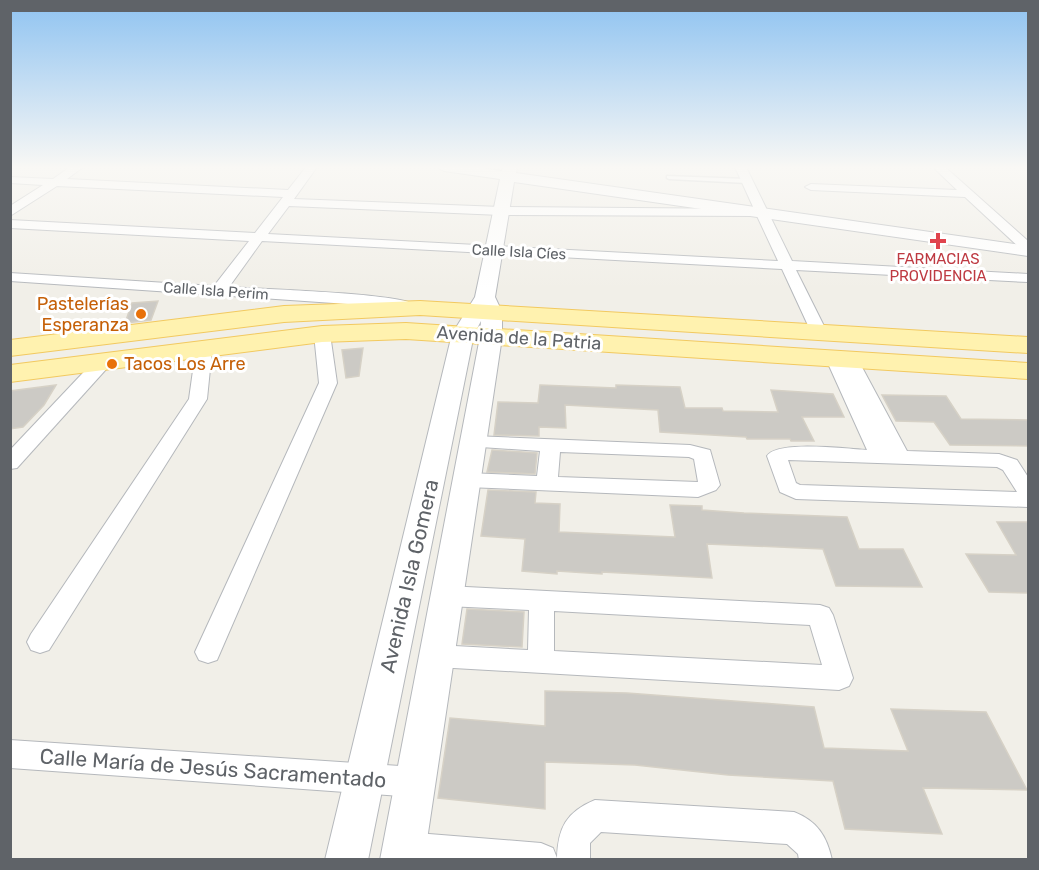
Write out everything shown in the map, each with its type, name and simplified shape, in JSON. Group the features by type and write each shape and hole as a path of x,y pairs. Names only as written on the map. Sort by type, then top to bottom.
{"main road":[{"name":"Avenida de la Patria","path":"10,348 284,314 420,308 481,318 843,359 1029,371"},
{"name":"Avenida de la Patria","path":"10,374 322,334 406,331 481,318 1029,345"}],"street":[{"path":"218,291 281,208"},
{"path":"434,208 501,212 761,209"},
{"name":"Avenida Isla Gomera","path":"346,860 364,779 481,318 502,208"},
{"path":"752,208 1027,246"},
{"path":"984,208 1027,246"},
{"path":"761,209 820,334"},
{"name":"Calle Isla Cíes","path":"10,224 1029,278"},
{"name":"Calle Isla Perim","path":"10,277 377,301 420,308"},
{"name":"Avenida Isla Gomera","path":"403,854 473,442 481,318"},
{"path":"208,652 328,382 322,334"},
{"path":"40,642 198,399 204,350"},
{"path":"843,359 889,456"},
{"path":"10,463 103,362"},
{"path":"467,480 698,490 710,485 703,455 690,451 473,442"},
{"path":"547,483 551,445"},
{"path":"1029,492 1010,465 999,460 784,453 777,456 787,487 796,492 1014,500 1029,498"},
{"path":"436,656 839,678 820,615 447,596"},
{"path":"541,662 542,601"},
{"name":"Calle María de Jesús Sacramentado","path":"10,754 415,782"},
{"path":"573,860 574,836 595,816 794,828 813,845 816,860"},
{"path":"403,854 541,860"}],"building":[{"name":"Pastelerías Esperanza","path":"158,301 151,320 125,323 132,303"},
{"path":"363,348 359,376 346,378 342,350"},
{"path":"56,385 44,405 23,427 10,429 10,391"},
{"path":"540,385 616,388 616,385 680,387 685,408 722,408 723,411 778,412 771,390 833,394 844,417 802,417 814,441 791,441 790,439 747,439 746,437 660,432 658,410 565,405 566,428 539,427 539,436 494,435 498,402 538,403"},
{"path":"882,395 946,396 961,419 1029,420 1029,446 950,445 934,422 896,421"},
{"path":"492,450 537,453 535,474 487,472"},
{"path":"488,490 536,492 535,503 560,504 559,532 675,537 670,505 702,506 702,510 744,513 847,517 859,549 903,549 922,587 836,586 823,549 707,544 712,578 602,572 602,574 557,571 557,574 522,571 525,539 481,536"},
{"path":"997,522 1029,522 1029,593 989,592 966,554 1016,555"},
{"path":"467,609 524,612 522,647 462,644"},
{"path":"545,691 627,693 814,707 824,748 908,751 891,709 986,712 1027,790 923,788 942,834 845,829 833,781 728,775 635,765 545,762 545,809 438,798 450,718 545,726"}],"place":[{"name":"FARMACIAS PROVIDENCIA","path":"938,241"},
{"name":"Pastelerías Esperanza","path":"141,314"},
{"name":"Tacos Los Arre","path":"112,364"}]}
